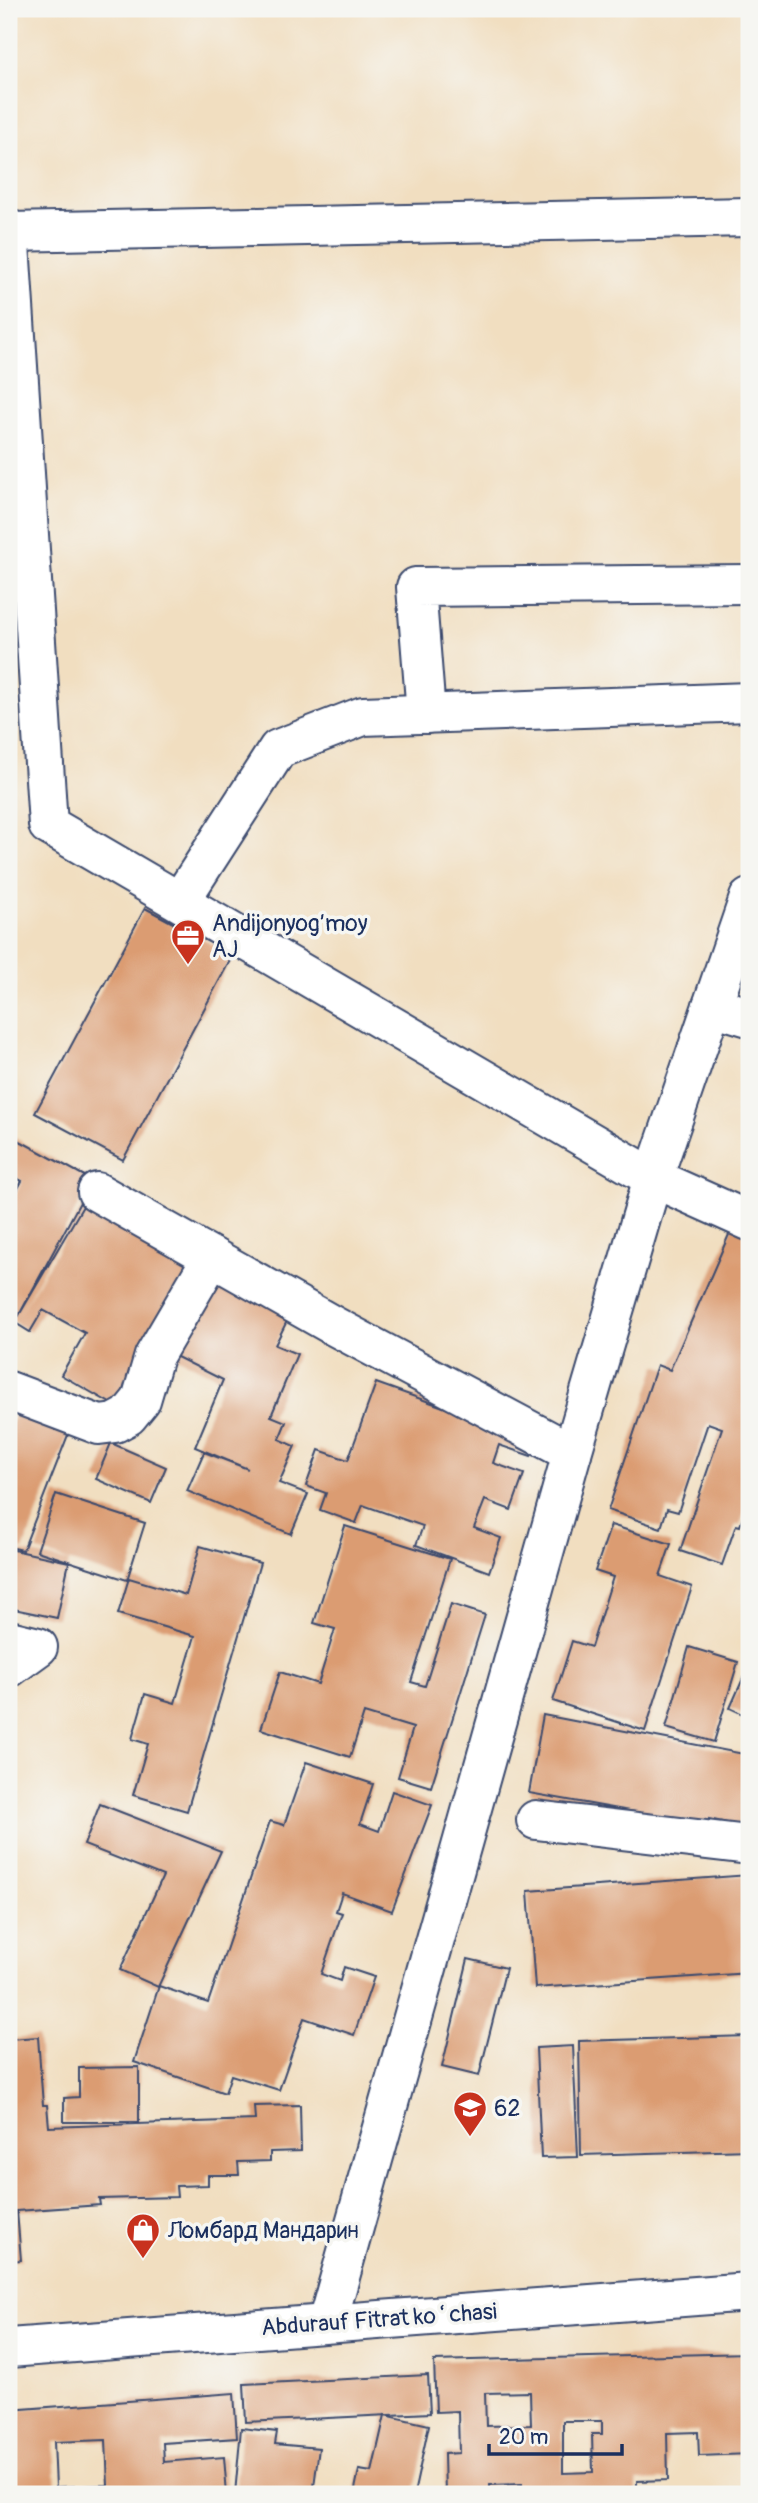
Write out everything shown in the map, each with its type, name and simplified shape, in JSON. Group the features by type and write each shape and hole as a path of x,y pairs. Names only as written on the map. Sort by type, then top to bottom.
{"main road":[{"path":"749,216 9,231 48,825 653,1178 749,1221"},
{"path":"426,714 416,587 749,584"},
{"path":"180,901 278,749 363,716 749,702"},
{"path":"327,2323 572,1453 653,1178 749,898"},
{"path":"712,1006 749,1017"},
{"path":"97,1192 572,1453"},
{"path":"9,1391 99,1425 115,1423 128,1416 147,1385 154,1356 212,1257"},
{"path":"9,1640 38,1647 9,1668"},
{"path":"536,1820 749,1845"},
{"name":"Abdurauf Fitrat koʻchasi","path":"9,2348 749,2292"}],"building":[{"path":"145,908 233,955 123,1160 35,1113"},
{"path":"9,1135 92,1180 18,1317 90,1194 203,1258 126,1412 61,1375 85,1333 43,1310 30,1332 9,1319 9,1198 12,1200 22,1181 9,1174"},
{"path":"734,1223 749,1229 749,1499 740,1526 736,1525 722,1565 680,1551 722,1428 708,1423 678,1512 667,1509 661,1528 608,1510 657,1365 670,1370"},
{"path":"213,1268 293,1309 275,1345 297,1354 271,1416 286,1422 279,1439 295,1446 279,1483 308,1494 291,1534 187,1491 204,1452 248,1469 195,1447 223,1380 169,1353"},
{"path":"376,1383 536,1440 531,1456 499,1445 493,1463 524,1474 511,1510 485,1500 474,1528 501,1538 489,1572 416,1545 423,1526 363,1505 356,1523 320,1510 326,1493 306,1486 319,1450 348,1460"},
{"path":"20,1401 73,1422 23,1550 9,1547 9,1430"},
{"path":"111,1443 166,1467 151,1503 96,1479"},
{"path":"56,1494 145,1523 127,1580 37,1551"},
{"path":"611,1525 671,1544 660,1576 692,1587 645,1731 553,1701 572,1641 591,1647 613,1577 595,1571"},
{"path":"345,1526 450,1559 411,1682 425,1686 451,1604 485,1615 431,1787 398,1777 413,1728 364,1713 350,1757 261,1729 280,1672 318,1684 335,1629 314,1623"},
{"path":"200,1546 260,1563 187,1811 133,1795 148,1744 132,1739 145,1694 175,1703 195,1636 118,1614 129,1578 186,1595"},
{"path":"9,1549 69,1562 57,1618 9,1608"},
{"path":"689,1647 738,1662 714,1742 666,1728"},
{"path":"749,1665 749,1717 730,1708"},
{"path":"543,1715 749,1755 749,1828 709,1819 708,1825 529,1793"},
{"path":"306,1762 373,1784 360,1824 379,1831 392,1791 432,1805 392,1911 342,1893 336,1911 342,1913 321,1974 340,1981 344,1967 374,1977 354,2035 304,2018 279,2090 231,2075 225,2093 134,2062 159,1986 208,2003 270,1821 284,1825"},
{"path":"100,1804 221,1851 158,1987 120,1970 163,1876 84,1845"},
{"path":"749,1875 749,1973 535,1988 528,1891"},
{"path":"468,1959 506,1968 479,2076 442,2067"},
{"path":"749,2036 749,2150 581,2155 579,2041"},
{"path":"38,2037 43,2105 47,2105 49,2127 255,2120 254,2106 300,2105 301,2151 270,2152 270,2161 238,2162 239,2175 208,2175 208,2185 176,2186 177,2197 99,2199 100,2205 17,2211 21,2260 9,2261 9,2039"},
{"path":"573,2046 578,2157 541,2158 536,2048"},
{"path":"139,2067 139,2122 64,2122 64,2098 79,2097 79,2068"},
{"path":"749,2353 749,2454 699,2456 698,2432 667,2433 668,2480 637,2481 637,2494 522,2494 522,2484 490,2485 490,2494 445,2494 444,2454 459,2453 458,2411 436,2412 434,2361","holes":["530,2392 531,2425 486,2426 485,2393","563,2421 602,2421 602,2434 592,2434 593,2472 563,2473"]},
{"path":"428,2375 430,2413 246,2422 244,2384"},
{"path":"234,2393 237,2438 163,2443 164,2462 224,2457 227,2494 9,2494 9,2410","holes":["106,2440 108,2485 56,2487 54,2442"]},
{"path":"385,2415 429,2425 414,2494 354,2494 359,2470 372,2472"},
{"path":"241,2428 277,2432 275,2444 319,2448 313,2494 235,2494"}],"place":[{"name":"Andijonyog’moy AJ","path":"188,966"},
{"name":"62","path":"470,2138"},
{"name":"Ломбард Мандарин","path":"143,2260"}]}
